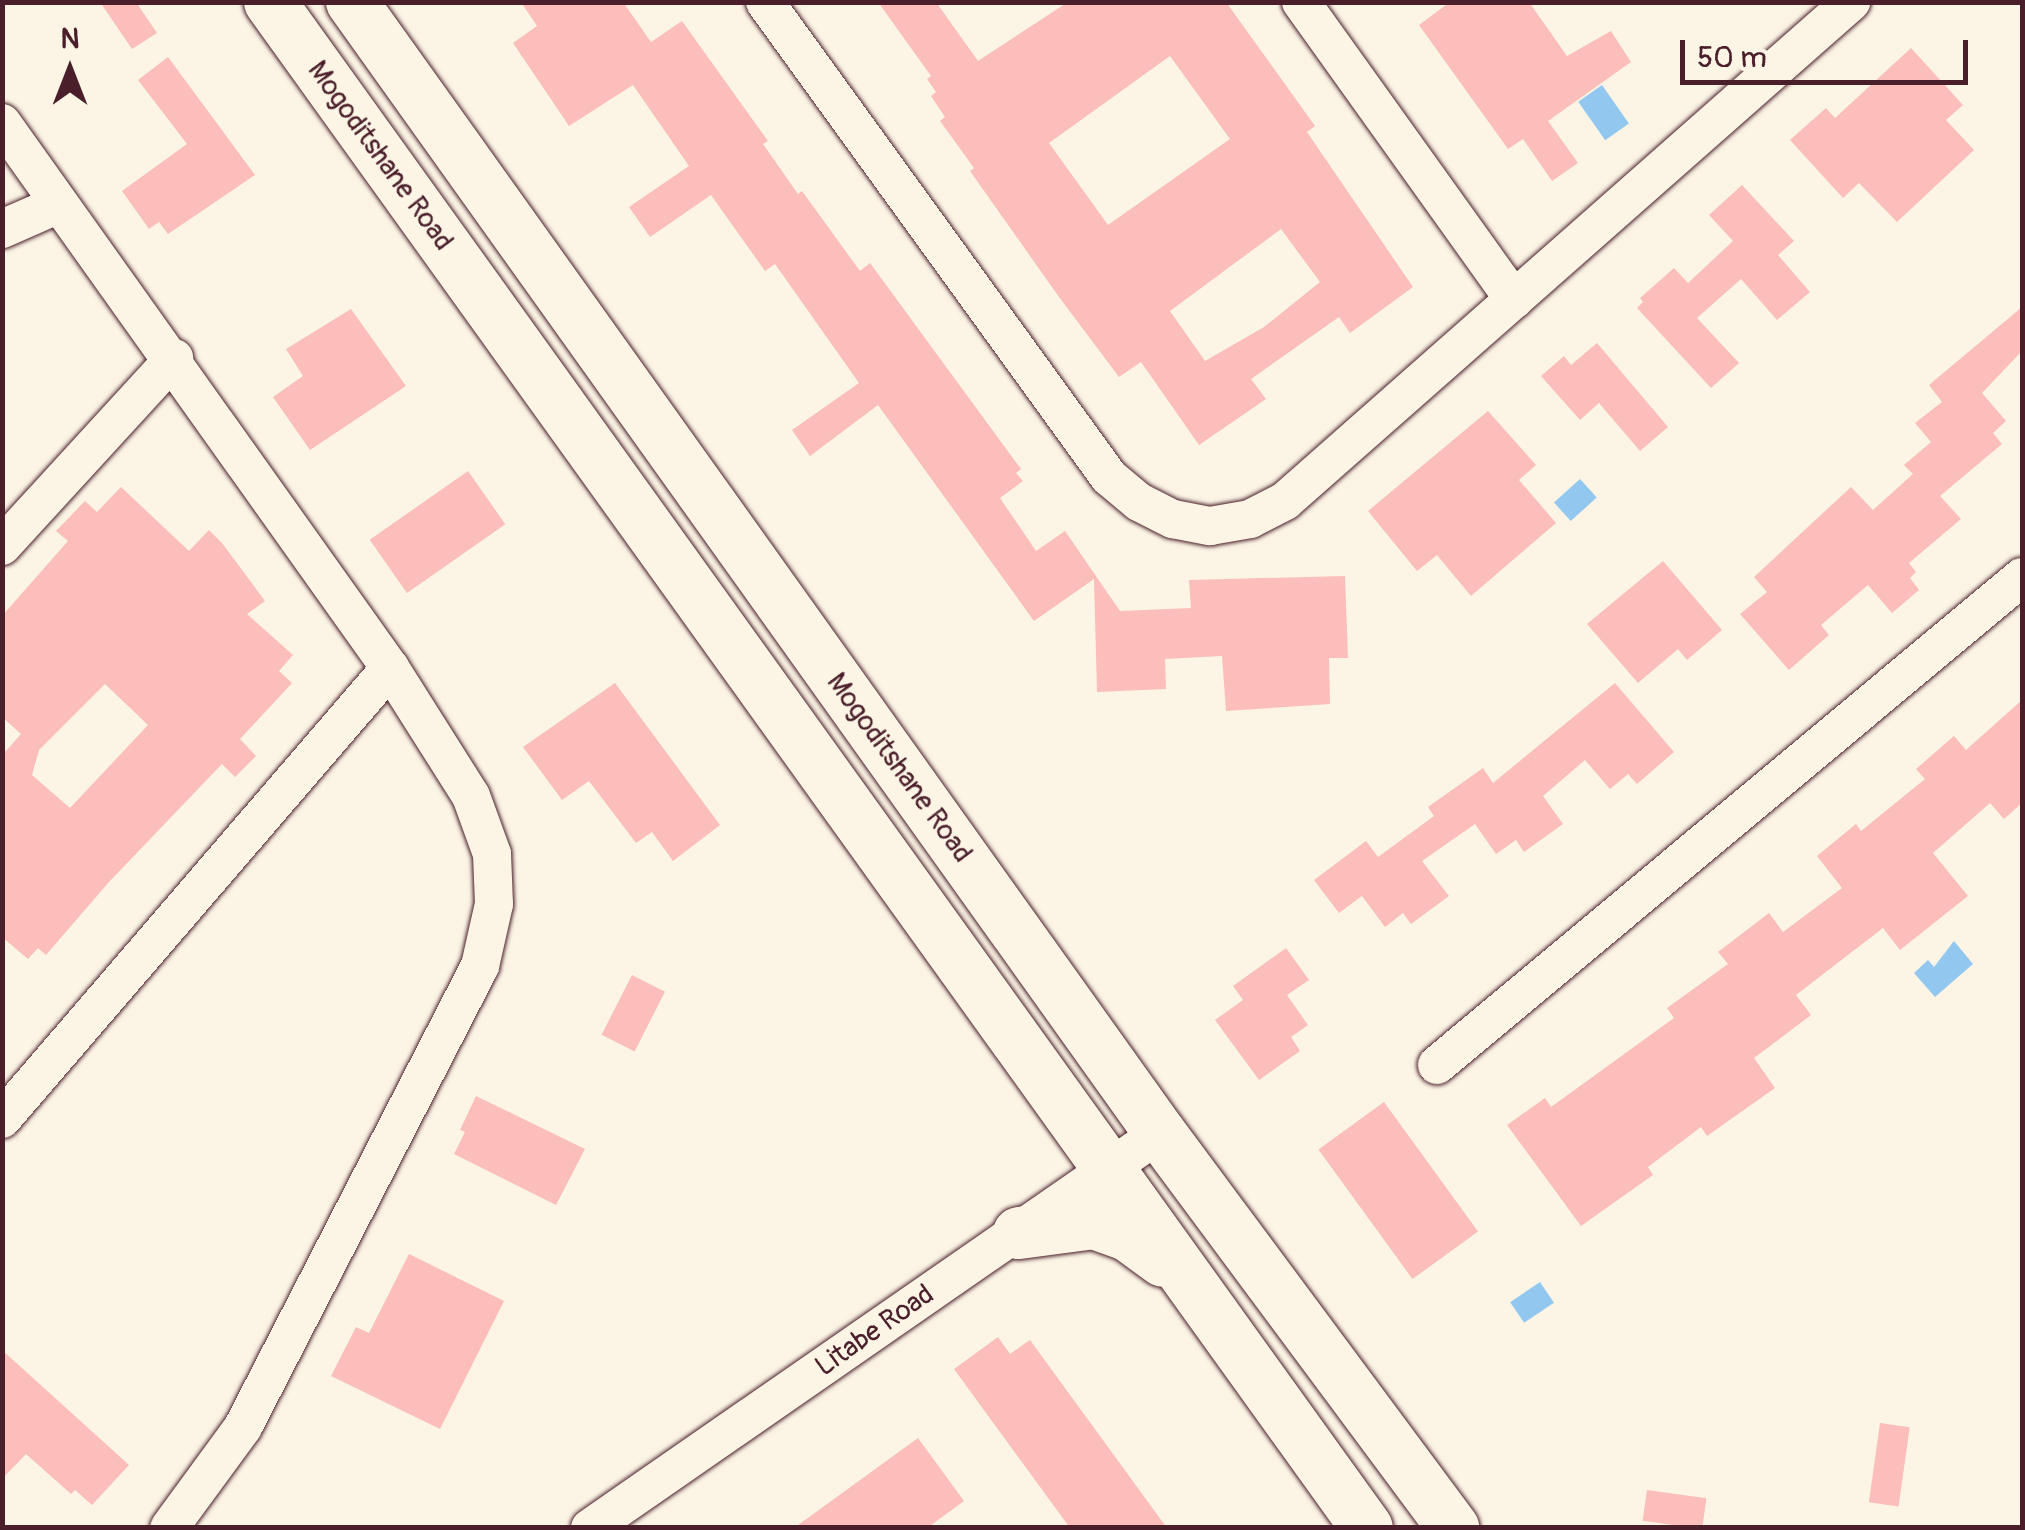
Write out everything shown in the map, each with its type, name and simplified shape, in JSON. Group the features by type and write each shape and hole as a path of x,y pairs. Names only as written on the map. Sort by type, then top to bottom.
{"main road":[{"name":"Mogoditshane Road","path":"270,2 1107,1172 1367,1528"},
{"name":"Mogoditshane Road","path":"352,2 1160,1133 1452,1528"},
{"path":"1018,1232 1094,1223 1129,1236 1181,1273"}],"street":[{"path":"765,2 1109,477 1139,502 1172,518 1210,526 1250,518 1285,502 1851,2"},
{"path":"1301,2 1514,300"},
{"path":"2,123 174,358 390,668 471,796 492,854 494,904 480,966 243,1427 169,1528"},
{"path":"2,229 58,204"},
{"path":"2,546 174,358"},
{"path":"1437,1065 2022,577"},
{"path":"2,1119 390,668"},
{"name":"Litabe Road","path":"590,1528 1160,1133"}],"water":[{"path":"1602,85 1629,124 1605,140 1578,102"},
{"path":"1580,479 1597,498 1571,521 1554,502"},
{"path":"1954,941 1973,964 1935,997 1914,973 1928,960 1934,967"},
{"path":"1540,1282 1554,1303 1524,1323 1510,1302"}],"building":[{"path":"100,2 136,2 157,33 132,49"},
{"path":"521,2 623,2 651,42 682,21 768,141 763,144 798,194 802,191 860,271 870,263 1021,469 1016,473 1023,481 1000,498 1036,551 1065,531 1120,611 1191,608 1189,580 1345,576 1348,658 1329,658 1330,704 1226,711 1222,656 1165,659 1166,689 1097,692 1094,579 1034,621 878,405 810,456 792,430 859,383 775,264 765,271 711,195 650,237 629,207 689,166 633,85 569,126 513,43 537,26"},
{"path":"878,2 936,2 978,61 1068,2 1226,2 1315,126 1307,132 1413,287 1350,333 1339,317 1251,379 1266,399 1199,445 1141,362 1119,377 1059,297 970,171 974,168 940,121 945,117 931,96 936,92 927,79 931,76","holes":["1170,56 1230,139 1108,225 1049,143","1281,229 1320,282 1264,327 1205,361 1170,311"]},
{"path":"1450,2 1529,2 1567,56 1611,31 1631,62 1548,121 1578,163 1552,181 1523,139 1508,149 1419,25"},
{"path":"1911,48 1963,105 1946,120 1974,150 1897,222 1859,183 1843,198 1790,140 1826,108 1835,118"},
{"path":"168,57 255,175 168,234 159,222 149,229 122,191 187,144 138,80"},
{"path":"1742,185 1794,241 1778,255 1810,292 1777,320 1741,279 1697,318 1739,363 1711,388 1637,308 1643,302 1640,298 1674,268 1688,283 1733,241 1709,215"},
{"path":"2022,307 2022,351 1982,393 2006,421 1993,433 2002,444 1940,496 1961,519 1909,563 1916,572 1910,578 1919,590 1892,613 1868,585 1821,625 1829,635 1789,670 1740,614 1767,592 1754,577 1851,487 1873,510 1913,474 1904,465 1931,442 1915,423 1942,402 1929,385"},
{"path":"351,309 406,386 310,450 273,397 303,376 286,349"},
{"path":"1597,343 1668,427 1640,451 1599,403 1580,420 1541,376 1564,356 1571,365"},
{"path":"1488,411 1536,465 1519,480 1556,523 1471,596 1437,555 1417,571 1368,511"},
{"path":"468,471 505,524 407,593 370,540"},
{"path":"121,487 189,551 209,530 265,601 247,614 293,655 279,671 292,683 240,739 256,756 235,777 222,764 109,882 46,955 38,948 28,959 2,937 2,749 6,751 21,734 2,717 2,616 68,541 56,531 85,501 97,512","holes":["105,684 148,725 70,808 32,775 39,750"]},
{"path":"1663,561 1722,630 1687,660 1678,649 1638,683 1587,624"},
{"path":"615,683 720,825 673,861 652,832 636,843 589,781 562,800 523,747"},
{"path":"1615,683 1674,752 1637,784 1628,774 1610,789 1585,760 1543,796 1563,824 1524,852 1516,840 1496,854 1475,824 1422,861 1449,896 1411,924 1403,913 1385,927 1362,896 1339,913 1314,880 1366,841 1378,857 1434,816 1428,807 1483,768 1493,783"},
{"path":"2022,700 2022,803 2004,819 1990,803 1933,853 1968,896 1900,950 1883,928 1796,995 1811,1015 1754,1058 1775,1088 1707,1136 1701,1127 1648,1167 1653,1175 1581,1226 1507,1125 1545,1098 1551,1107 1674,1018 1667,1008 1728,964 1718,952 1769,913 1783,932 1842,888 1817,856 1856,824 1861,831 1925,779 1916,769 1954,736 1966,750"},
{"path":"1286,948 1309,980 1287,995 1308,1025 1291,1037 1300,1051 1259,1080 1215,1020 1243,1000 1233,986"},
{"path":"632,975 665,992 635,1051 602,1035"},
{"path":"476,1096 585,1149 556,1205 454,1154"},
{"path":"1384,1102 1478,1231 1413,1279 1318,1150"},
{"path":"409,1254 504,1301 440,1429 331,1376 356,1327 369,1333"},
{"path":"998,1337 1010,1354 1030,1340 1167,1528 1070,1528 954,1369"},
{"path":"2,1350 129,1465 92,1505 75,1490 71,1494 26,1454 2,1479"},
{"path":"1880,1423 1910,1427 1899,1506 1869,1502"},
{"path":"918,1438 964,1501 927,1528 794,1528"},
{"path":"1647,1490 1706,1498 1702,1528 1643,1521"}]}
